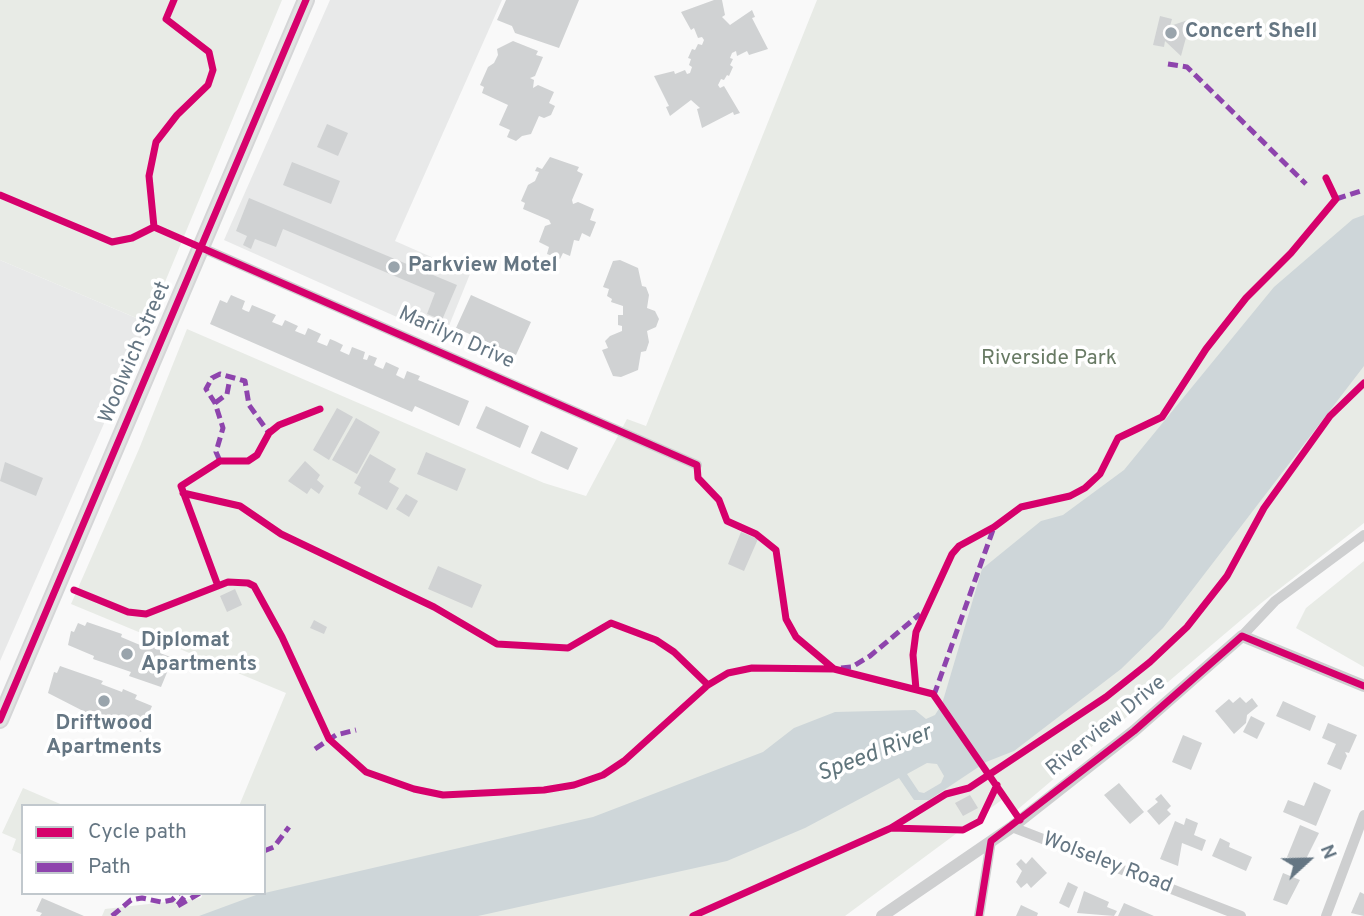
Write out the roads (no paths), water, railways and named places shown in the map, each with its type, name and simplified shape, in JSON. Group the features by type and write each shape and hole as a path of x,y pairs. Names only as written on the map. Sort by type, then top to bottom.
{"main road":[{"name":"Woolwich Street","path":"0,720 306,0"}],"street":[{"name":"Marilyn Drive","path":"200,247 697,465"},
{"path":"1364,535 1275,601 1242,636 1364,686"},
{"name":"Riverview Drive","path":"881,916 1012,827 1134,732 1242,636"},
{"path":"1326,916 1364,815"},
{"name":"Wolseley Road","path":"1012,827 1241,916"},
{"path":"979,916 991,841"}],"water":[{"name":"Speed River","path":"1364,215 1364,366 1163,628 1121,669 1014,751 986,762 929,800 914,800 899,778 805,828 727,861 478,916 199,916 256,895 266,895 266,893 593,817 763,752 794,728 835,712 915,710 926,719 935,715 942,704 982,569 1041,521 1063,515 1124,470 1274,287 1353,219","holes":["927,763 937,764 944,776 941,783 924,793 919,792 907,774"]}],"place":[{"name":"Concert Shell","path":"1171,33"},
{"name":"Parkview Motel","path":"394,267"},
{"name":"Diplomat Apartments","path":"127,654"},
{"name":"Driftwood Apartments","path":"104,701"}],"park label":[{"name":"Riverside Park","path":"1049,360"}]}
